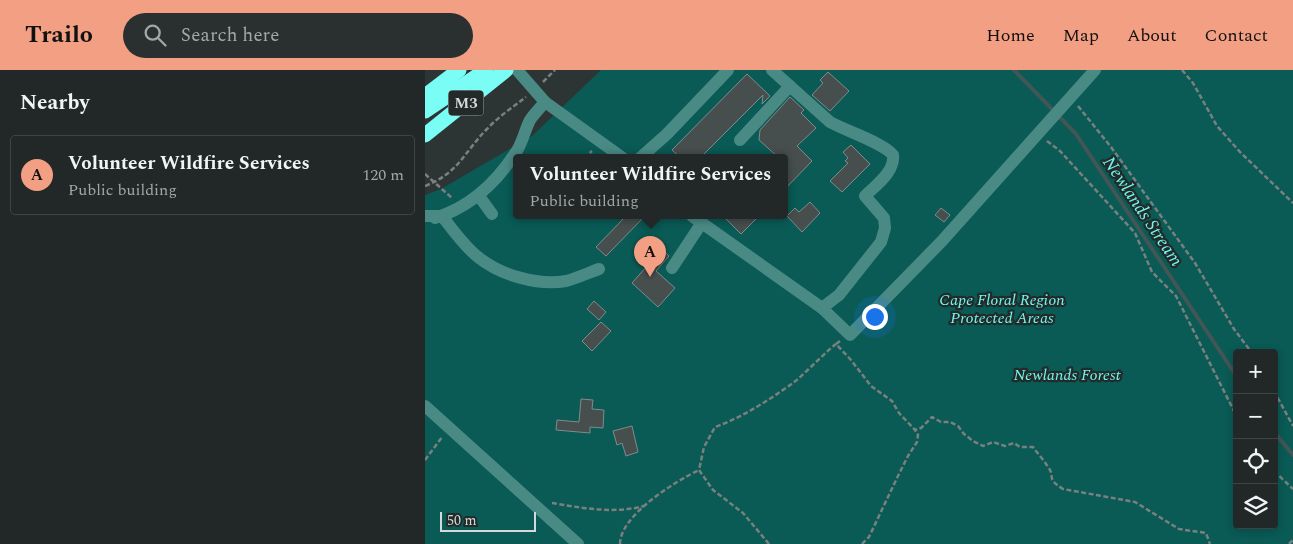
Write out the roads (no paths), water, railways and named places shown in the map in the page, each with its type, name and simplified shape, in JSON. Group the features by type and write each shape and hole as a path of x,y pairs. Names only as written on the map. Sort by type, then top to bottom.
{"highway":[{"name":"M3","path":"425,96 459,70"},
{"path":"425,110 486,70"},
{"name":"M3","path":"425,135 506,70"}],"lane":[{"path":"517,70 545,102 617,154"},
{"path":"644,154 667,134 728,70"},
{"path":"772,70 830,122 839,128 883,146 893,155 891,166 886,174 865,196 883,218 885,228 881,242 839,294 822,308"},
{"path":"672,268 696,220 822,308 850,335 942,241 1095,70"},
{"path":"740,140 789,86"},
{"path":"517,154 531,120 545,102"},
{"path":"425,222 463,208 479,196 513,163"},
{"path":"479,196 492,214"},
{"path":"425,216 441,216 476,256 486,263 518,276 552,282 564,281 599,269"},
{"path":"425,406 578,544"}],"waterway":[{"name":"Newlands Stream","path":"1014,70 1076,134 1233,371"},
{"name":"Newlands Stream","path":"1278,437 1293,455"}],"place":[{"name":"Volunteer Wildfire Services","path":"650,277"}],"park label":[{"name":"Cape Floral Region Protected Areas","path":"1002,308"},
{"name":"Newlands Forest","path":"1067,374"}]}
